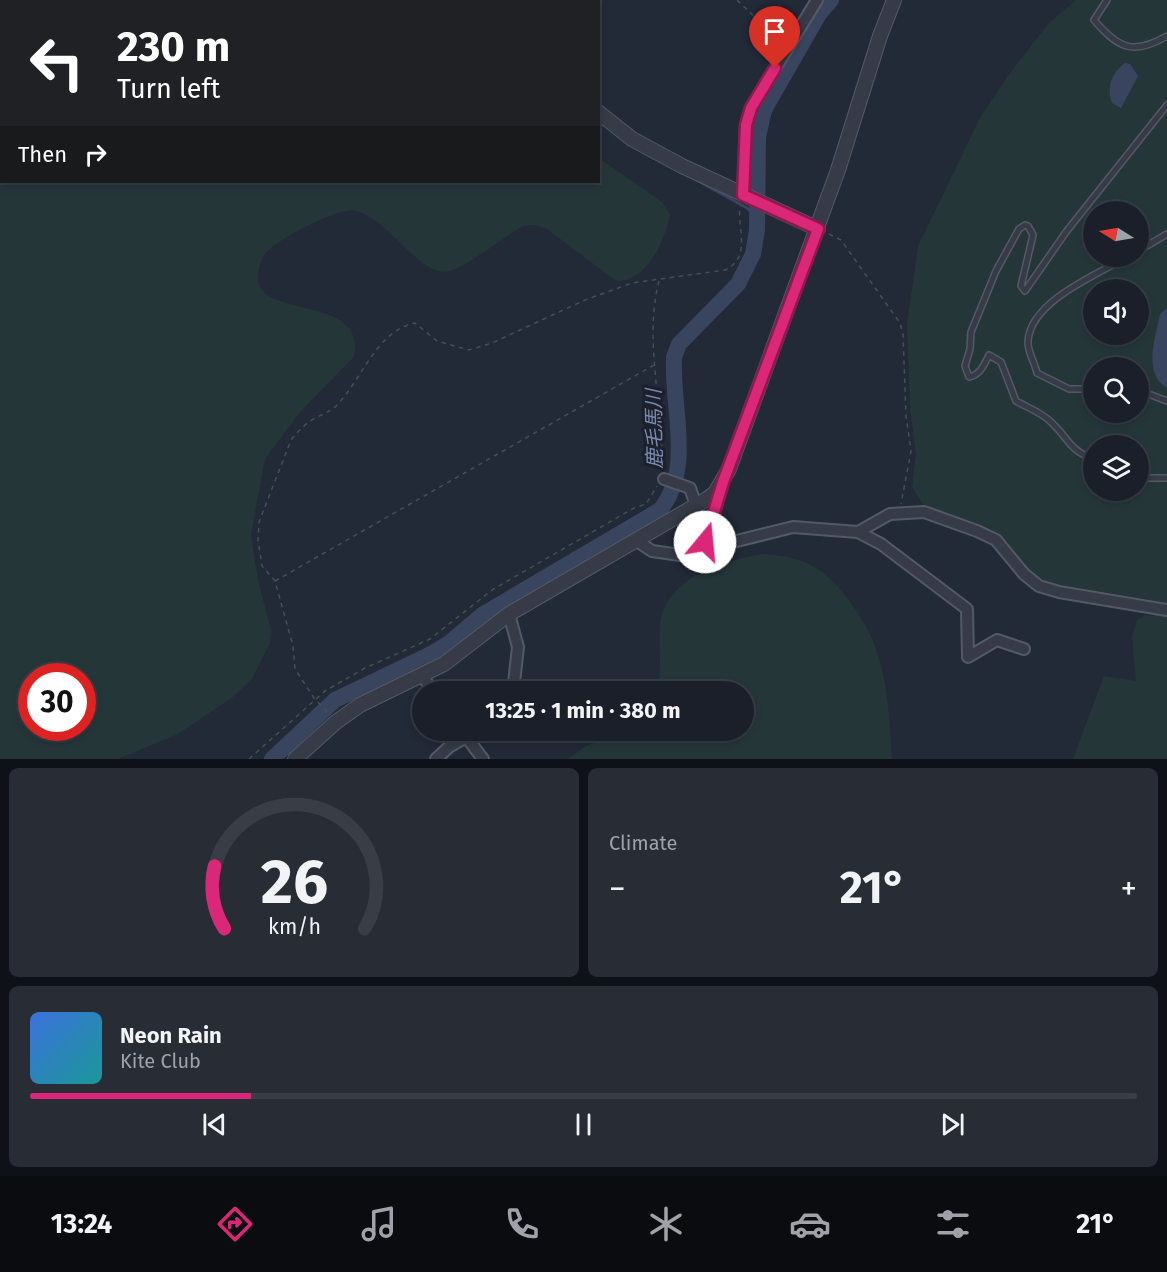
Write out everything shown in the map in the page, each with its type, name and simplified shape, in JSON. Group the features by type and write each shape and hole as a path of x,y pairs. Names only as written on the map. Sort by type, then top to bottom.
{"street":[{"path":"744,198 746,125 751,108 817,0"},
{"path":"704,549 723,482 818,229 894,0"},
{"path":"600,114 632,139 744,198 818,229"},
{"path":"664,479 690,488 696,505"},
{"path":"295,759 347,713 444,664 509,614 696,505 715,493 723,482"},
{"path":"858,532 890,514 900,511 924,512 996,540 1024,574 1039,585 1059,592 1167,610"},
{"path":"637,541 664,555 680,555 793,527 858,532 881,544 967,609 968,657 997,640 1024,649"},
{"path":"509,614 518,647 514,681"},
{"path":"422,675 426,681"},
{"path":"436,759 455,741"},
{"path":"469,741 483,759"}],"lane":[{"path":"1107,0 1094,20 1110,40 1138,48 1167,36"},
{"path":"1083,455 1066,443 1047,418 1016,401 1000,362 989,355 983,368 975,376 969,377 965,366 970,350 971,332 996,272 1019,229 1025,225 1028,226 1033,235 1020,286 1025,291 1066,232 1167,105"},
{"path":"1149,245 1167,234"},
{"path":"1083,388 1069,389 1037,373 1028,343 1029,335 1037,319 1063,293 1109,267"},
{"path":"1149,394 1167,401"},
{"path":"1149,478 1167,478"}],"path":[{"path":"737,0 787,48"},
{"path":"333,718 317,702 295,669 292,646 275,581 262,566 258,540 259,522 291,440 300,429 331,410 343,399 375,353 399,326 415,323 437,341 469,350 492,343 585,300 632,283 725,270 735,265 740,256 742,239 739,214 744,198"},
{"path":"818,229 841,240 900,323 903,334 906,416 911,451 900,511"},
{"path":"249,759 314,698 365,668 430,639 492,590 634,508 646,504 653,496 659,478 662,439 654,365 655,306 659,280"},
{"path":"275,581 654,365"}],"shaded area":[{"path":"1076,0 1167,0 1167,759 1073,759 1104,676 1136,681 1132,637 1137,620 1145,615 1154,616 1151,600 1050,583 1029,571 995,533 965,519 925,507 912,487 916,454 910,409 907,324 918,246 980,118 1010,73 1049,23"},
{"path":"600,159 662,202 670,214 664,236 653,258 637,275 627,280 616,281 547,229 535,225 523,226 461,266 445,272 434,270 413,255 381,225 357,211 337,213 308,225 280,241 264,255 258,277 262,290 274,299 329,315 345,324 354,337 354,357 301,411 265,459 251,535 258,580 271,630 270,643 252,679 233,697 178,734 118,759 0,759 0,183 600,183"},
{"path":"763,554 777,555 804,562 816,568 834,583 860,616 872,639 883,675 892,759 568,759 586,746 600,741 754,741 754,681 659,681 660,626 664,609 672,595 684,584 713,567"}],"water":[{"path":"1125,63 1130,64 1138,76 1121,108 1112,103 1110,86 1117,71"},
{"path":"1167,308 1167,388 1159,381 1155,373 1153,354 1160,314"}],"waterway":[{"name":"鹿毛馬川","path":"272,759 335,700 429,655 449,643 482,615 660,510 670,494 679,456 674,357 679,344 738,284 753,254 757,230 758,137 764,110 819,14 831,0"},
{"path":"693,178 747,208 755,216"}],"route":[{"path":"705,542 723,482 818,229 743,195 746,125 751,108 775,68"}]}
